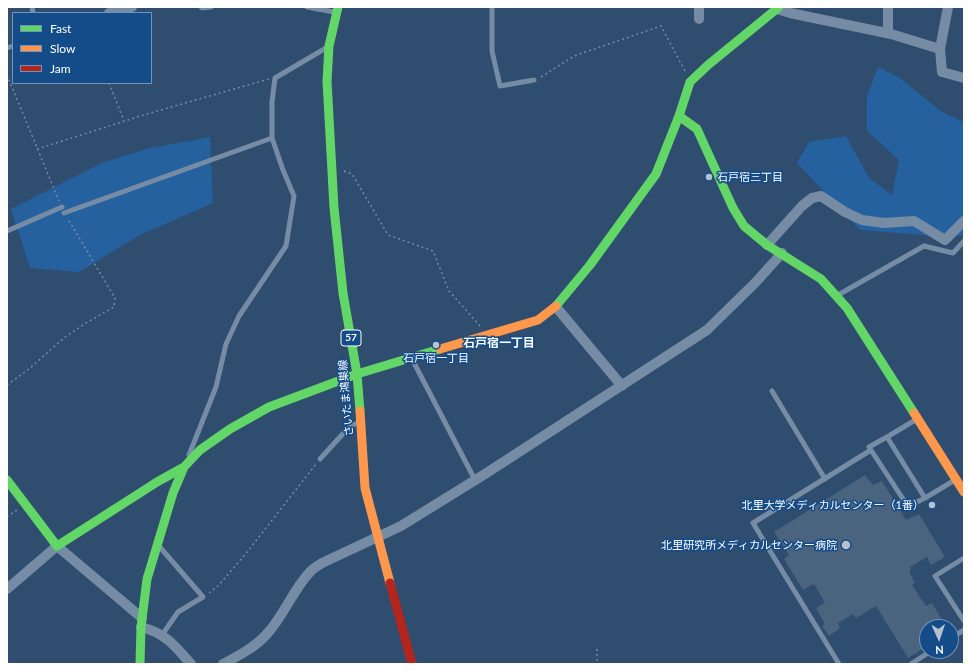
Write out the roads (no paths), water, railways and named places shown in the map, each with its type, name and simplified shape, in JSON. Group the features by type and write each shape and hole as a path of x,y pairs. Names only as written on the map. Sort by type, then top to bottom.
{"street":[{"path":"113,12 132,7"},
{"path":"699,7 700,19"},
{"path":"888,7 888,33"},
{"path":"948,7 940,49 942,72 964,78"},
{"path":"7,589 57,546 157,482 184,467 200,450 230,429 269,408 357,374 538,320 556,307 590,265 656,174 679,116 690,82 708,65 778,8 790,13 888,33 940,49"},
{"name":"さいたま鴻巣線","path":"338,10 329,46 327,81 334,208 343,293 357,374 365,488 412,664"},
{"path":"679,116 697,129 733,208 744,226 767,245 782,253 821,279 847,308 964,492"},
{"path":"767,245 802,206 812,198 821,196 844,212 862,220 884,223 914,221 945,240 964,221"},
{"path":"223,664 252,648 266,635 311,571 322,563 401,526 622,386 707,330 746,293 782,253"},
{"path":"556,307 622,386"},
{"path":"140,664 141,622 147,579 173,492 184,467"},
{"path":"7,480 57,546 141,622 150,629 168,638 191,664"}],"lane":[{"path":"201,7 211,7"},
{"path":"307,7 338,10"},
{"path":"492,7 492,51 500,86 534,80"},
{"path":"184,467 216,387 226,344 238,316 286,246 294,196 272,138 272,102 275,78 329,46"},
{"path":"64,213 272,138"},
{"path":"7,231 62,207"},
{"path":"836,296 924,246 953,253 964,242"},
{"path":"412,357 475,480"},
{"path":"772,391 825,478"},
{"path":"917,418 869,448 905,502 908,504 914,504 956,479"},
{"path":"320,459 350,426 361,422"},
{"path":"886,437 925,498"},
{"path":"839,664 753,524 871,450"},
{"path":"157,545 203,597 178,612 162,635"},
{"path":"964,558 935,576 964,621"}],"place":[{"name":"石戸宿三丁目","path":"709,177"},
{"name":"石戸宿一丁目","path":"436,345"},
{"name":"北里大学メディカルセンター（1番）","path":"932,505"},
{"name":"北里研究所メディカルセンター病院","path":"846,545"}],"district":[{"name":"石戸宿一丁目","path":"499,343"}]}
